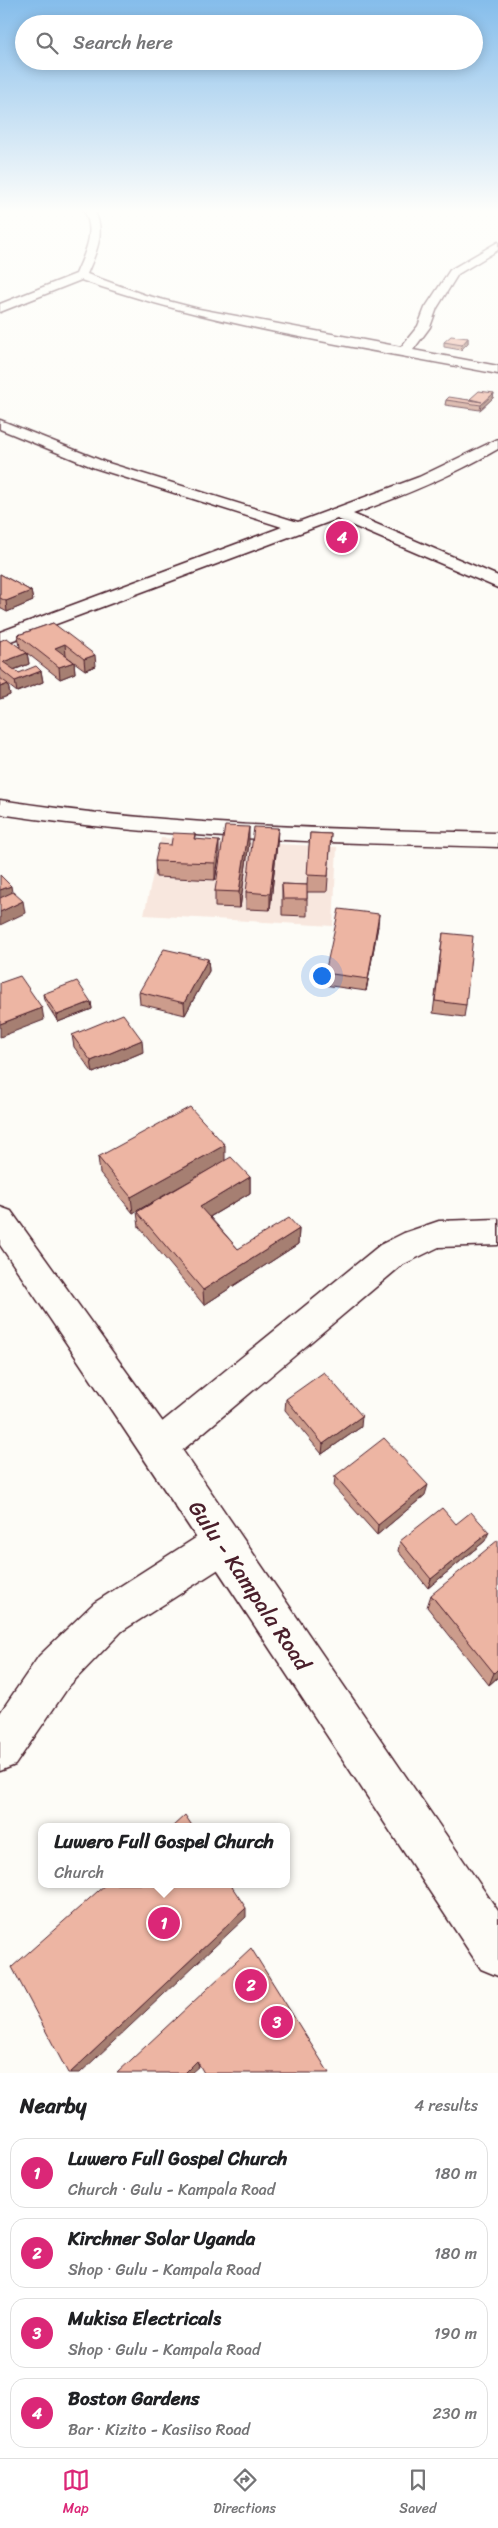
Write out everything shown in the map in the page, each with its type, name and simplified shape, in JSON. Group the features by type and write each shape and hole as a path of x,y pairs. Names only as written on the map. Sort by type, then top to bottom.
{"street":[{"path":"181,308 498,370"},
{"path":"404,351 424,327 431,308"},
{"path":"0,424 100,465 298,527"},
{"path":"0,639 99,600 298,527 340,514 441,475 498,443"},
{"path":"340,514 498,583"},
{"path":"0,807 128,826 195,831 498,840"},
{"name":"Gulu - Kampala Road","path":"0,1220 159,1447 222,1544 498,1952"},
{"path":"159,1447 392,1255 415,1242 439,1234 498,1232"},
{"path":"0,1750 54,1671 108,1617 222,1544"}],"shaded area":[{"path":"161,838 337,847 333,926 144,915"}],"building":[{"path":"451,336 468,338 462,345 444,342"},
{"path":"479,391 494,393 481,405 446,400 449,397 482,402 470,399"},
{"path":"0,574 31,591 6,601 0,598"},
{"path":"53,623 95,655 84,659 65,644 55,648 74,662 59,667 18,635"},
{"path":"7,638 27,653 3,662 19,673 36,666 41,671 15,681 0,669 0,641"},
{"path":"0,678 8,684 0,687"},
{"path":"225,826 249,827 239,892 215,891"},
{"path":"254,827 278,828 270,894 246,892"},
{"path":"173,833 195,834 194,839 219,841 215,863 155,861 159,844 171,845"},
{"path":"310,833 331,834 328,876 307,875"},
{"path":"0,875 11,886 0,890"},
{"path":"282,884 307,885 307,899 283,899"},
{"path":"13,892 23,901 0,912 0,898"},
{"path":"339,909 379,914 368,979 325,973"},
{"path":"443,933 473,936 466,1005 435,1001"},
{"path":"164,949 208,959 184,1003 139,992"},
{"path":"20,976 42,1008 0,1024 0,983"},
{"path":"77,981 91,1002 57,1015 43,994"},
{"path":"123,1014 142,1040 91,1061 72,1035"},
{"path":"190,1107 225,1145 131,1197 98,1157"},
{"path":"231,1157 250,1177 200,1207 238,1249 289,1218 299,1229 203,1290 137,1212"},
{"path":"324,1372 362,1416 323,1444 286,1399"},
{"path":"384,1438 428,1485 378,1525 335,1476"},
{"path":"442,1508 456,1524 471,1512 489,1532 431,1579 400,1541"},
{"path":"498,1540 498,1669 494,1673 431,1595"},
{"path":"185,1815 190,1823 176,1823"},
{"path":"101,1888 233,1888 246,1908 70,2073 68,2073 12,1967"},
{"path":"251,1948 329,2073 204,2073 197,2061 185,2073 117,2073"}],"place":[{"name":"Boston Gardens","path":"342,537"},
{"name":"Luwero Full Gospel Church","path":"164,1923"},
{"name":"Kirchner Solar Uganda","path":"251,1985"},
{"name":"Mukisa Electricals","path":"277,2022"}]}
